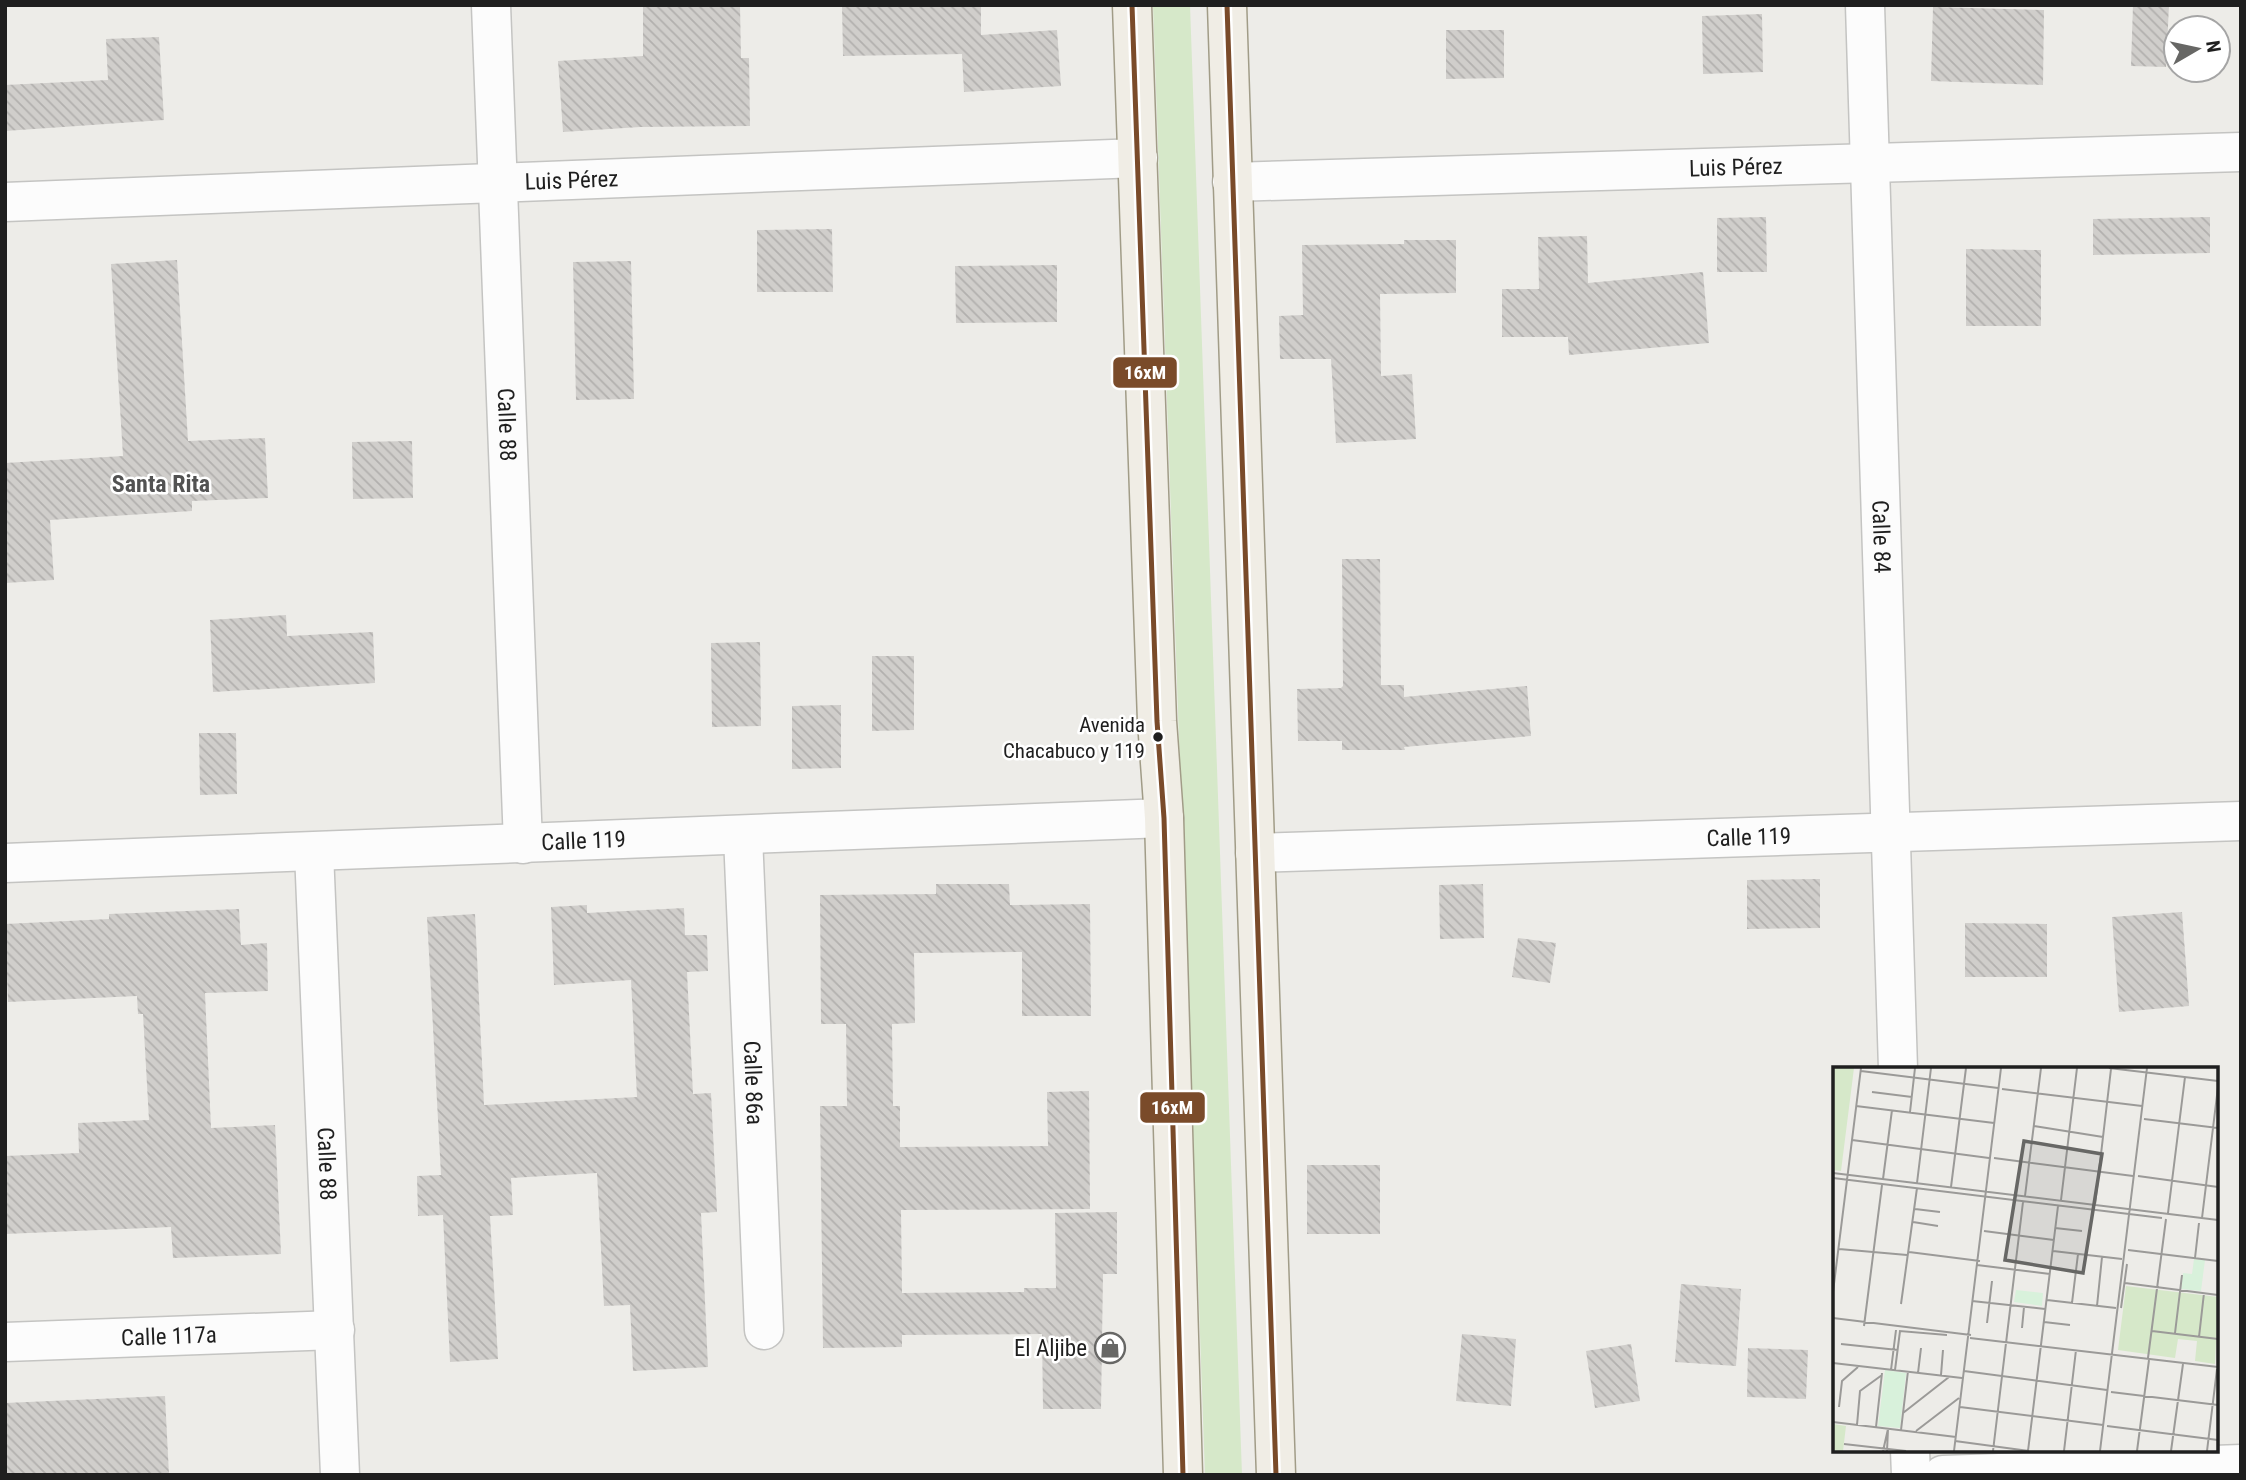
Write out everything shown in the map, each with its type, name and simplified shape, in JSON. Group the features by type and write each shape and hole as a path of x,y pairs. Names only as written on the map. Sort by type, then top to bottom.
{"main road":[{"path":"1132,5 1157,721 1164,818 1183,1475"},
{"path":"1227,5 1276,1475"}],"street":[{"name":"Calle 88","path":"491,5 523,844"},
{"name":"Calle 84","path":"1865,5 1898,1067"},
{"name":"Luis Pérez","path":"1232,181 2241,152"},
{"name":"Luis Pérez","path":"5,202 1138,158"},
{"name":"Calle 119","path":"5,863 1164,818"},
{"name":"Calle 119","path":"1255,853 2241,821"},
{"name":"Calle 86a","path":"743,836 764,1330"},
{"name":"Calle 88","path":"314,852 340,1475"},
{"name":"Calle 117a","path":"5,1342 335,1330"},
{"path":"1910,1452 1911,1475"},
{"path":"1943,1475 2241,1464"}],"green space":[{"path":"1153,5 1190,5 1242,1475 1205,1475"}],"building":[{"path":"643,5 740,5 741,58 749,58 750,126 640,127 563,132 558,61 643,56"},
{"path":"842,5 981,5 981,35 1057,30 1061,86 964,92 962,54 843,56"},
{"path":"2133,5 2169,5 2169,14 2162,14 2162,67 2131,66"},
{"path":"1933,7 2044,10 2043,85 1931,81"},
{"path":"1762,14 1763,72 1703,74 1702,16"},
{"path":"1446,30 1504,30 1504,78 1446,79"},
{"path":"159,37 164,120 5,131 5,85 108,80 106,39"},
{"path":"1766,217 1767,272 1717,272 1717,218"},
{"path":"2210,217 2210,253 2093,255 2093,219"},
{"path":"832,229 833,292 757,292 757,230"},
{"path":"1587,236 1588,283 1703,272 1709,343 1569,355 1568,337 1502,337 1502,289 1539,289 1538,237"},
{"path":"1404,240 1456,240 1456,293 1380,294 1381,376 1412,374 1416,439 1336,443 1331,359 1280,359 1279,316 1303,315 1302,245 1404,244"},
{"path":"1966,249 2041,250 2041,326 1966,326"},
{"path":"177,260 188,441 265,438 268,498 192,501 192,511 50,520 54,580 5,583 5,463 123,456 111,264"},
{"path":"631,261 634,399 576,400 573,262"},
{"path":"1057,265 1057,322 956,323 955,266"},
{"path":"412,441 413,498 353,499 352,442"},
{"path":"1342,559 1380,559 1381,685 1404,685 1404,697 1527,686 1531,736 1404,747 1405,750 1342,750 1342,741 1298,741 1297,689 1343,686"},
{"path":"286,615 287,636 373,632 375,683 213,692 210,620"},
{"path":"760,642 761,726 712,727 711,643"},
{"path":"872,656 914,656 914,730 872,731"},
{"path":"841,705 841,768 792,769 792,706"},
{"path":"199,733 236,733 237,794 200,795"},
{"path":"1820,879 1820,928 1747,929 1747,880"},
{"path":"936,884 1009,884 1010,905 1090,904 1091,1016 1022,1016 1022,952 914,953 915,1023 892,1024 893,1106 900,1106 900,1147 1048,1146 1047,1092 1089,1091 1090,1209 901,1210 902,1293 1024,1292 1024,1288 1056,1288 1055,1213 1117,1212 1117,1274 1103,1274 1101,1409 1043,1409 1042,1334 902,1335 902,1347 823,1348 820,1106 847,1106 846,1024 821,1024 820,895 936,894"},
{"path":"1483,884 1484,938 1440,939 1439,885"},
{"path":"587,905 587,913 684,908 685,935 707,935 708,971 687,972 693,1094 711,1093 717,1212 701,1213 708,1367 633,1371 630,1305 604,1306 597,1173 511,1178 513,1215 490,1216 498,1359 450,1362 443,1215 418,1216 417,1176 441,1175 427,917 475,914 484,1105 637,1097 631,980 554,985 551,907"},
{"path":"239,909 241,945 267,943 268,991 205,993 211,1128 275,1125 281,1254 173,1258 171,1227 5,1234 5,1156 79,1153 78,1123 149,1120 143,1014 138,1014 137,996 8,1002 5,924 109,919 109,914"},
{"path":"2182,912 2189,1006 2119,1012 2112,917"},
{"path":"1965,923 2047,924 2047,977 1965,977"},
{"path":"1518,938 1556,943 1550,983 1512,977"},
{"path":"1307,1165 1380,1165 1380,1234 1307,1234"},
{"path":"1681,1284 1741,1289 1736,1366 1675,1362"},
{"path":"1462,1334 1516,1339 1511,1406 1456,1401"},
{"path":"1631,1344 1640,1401 1595,1408 1586,1351"},
{"path":"1748,1348 1808,1350 1806,1399 1747,1397"},
{"path":"165,1396 169,1475 5,1475 5,1403"}],"transit line":[{"name":"16xM","path":"1132,5 1157,721 1164,818 1183,1475"},
{"name":"16xM","path":"1227,5 1276,1475"}],"place":[{"name":"Avenida Chacabuco y 119","path":"1158,737"},
{"name":"El Aljibe","path":"1110,1348"}],"district":[{"name":"Santa Rita","path":"161,484"}]}
